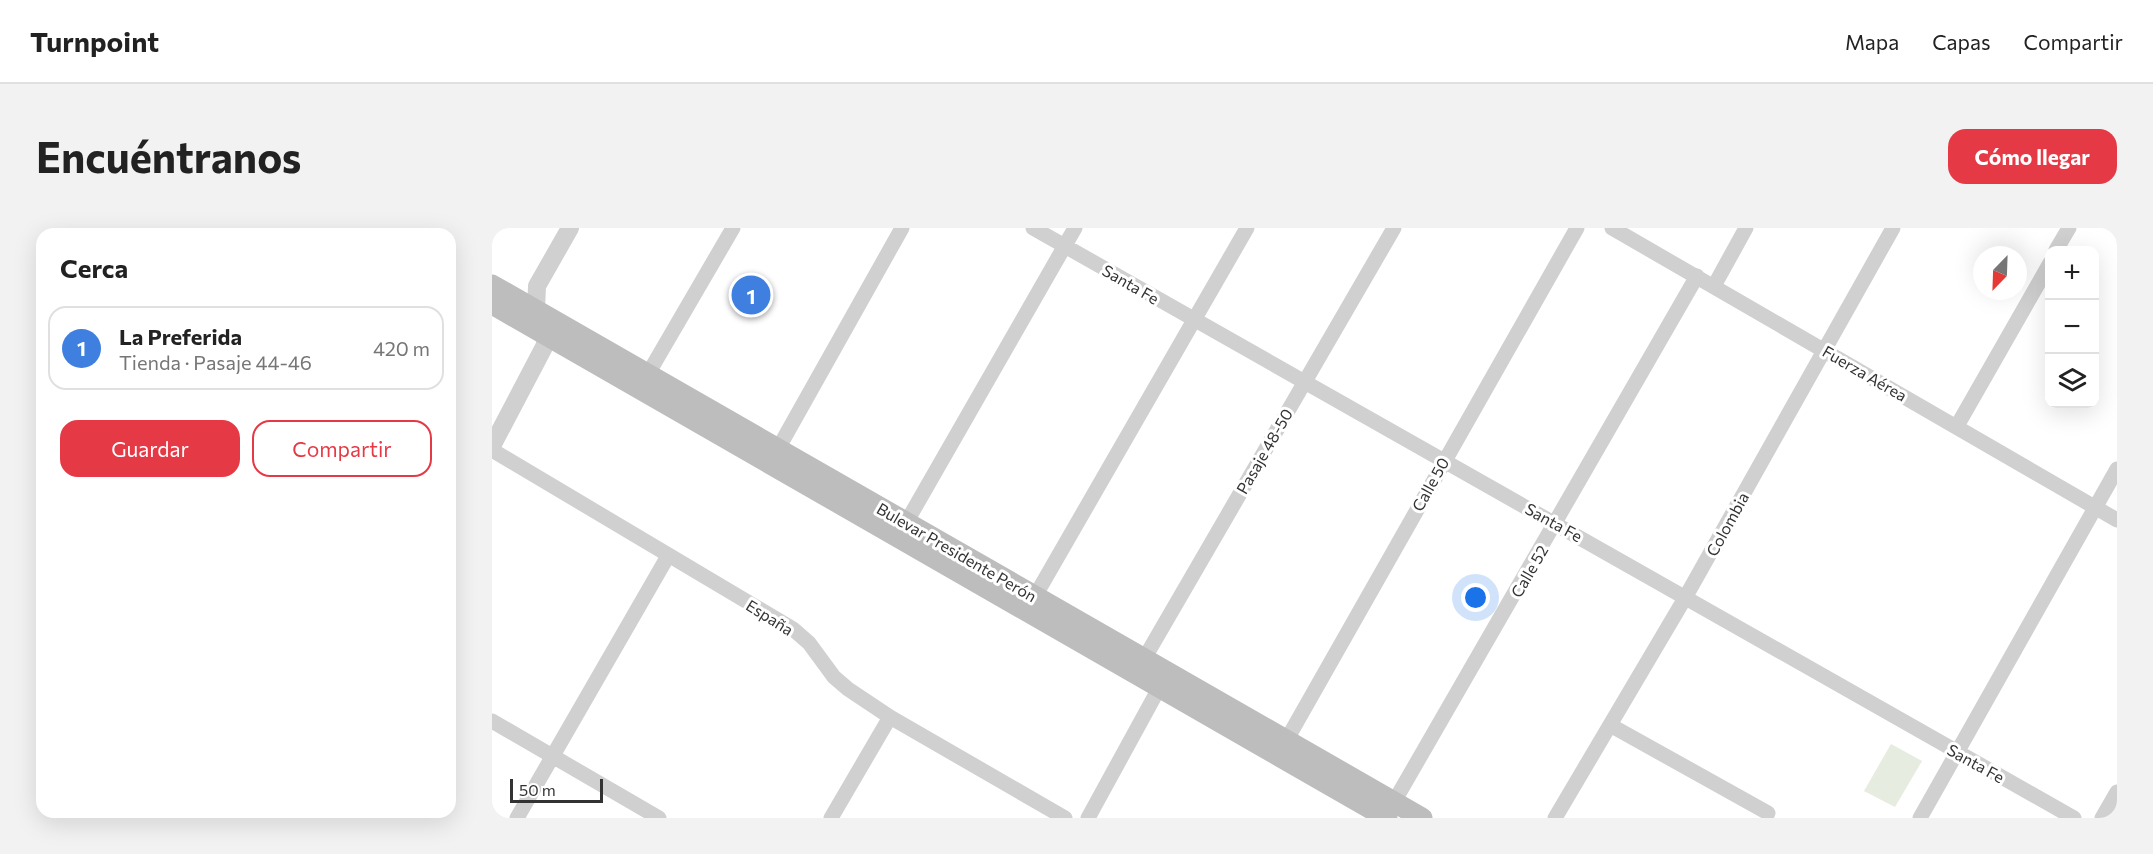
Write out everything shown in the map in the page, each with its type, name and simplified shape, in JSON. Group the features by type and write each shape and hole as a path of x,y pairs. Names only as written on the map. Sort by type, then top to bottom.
{"main road":[{"name":"Bulevar Presidente Perón","path":"492,285 648,374 774,456 1139,667 1286,741 1390,810"},
{"name":"Bulevar Presidente Perón","path":"492,304 547,337 906,523 1030,604"},
{"name":"Bulevar Presidente Perón","path":"1164,680 1390,810 1422,818"}],"street":[{"path":"492,446 533,369 547,337 536,310 537,286 570,228"},
{"path":"648,374 733,228"},
{"path":"774,456 903,228"},
{"name":"Santa Fe","path":"1033,228 2074,818"},
{"path":"906,523 1075,228"},
{"path":"1030,604 1247,228"},
{"name":"Pasaje 48-50","path":"1139,667 1394,228"},
{"name":"Calle 50","path":"1286,741 1576,228"},
{"name":"Fuerza Aérea","path":"1612,228 2117,520"},
{"path":"1714,285 1746,228"},
{"name":"Colombia","path":"1555,818 1685,597 1893,228"},
{"path":"2058,246 2069,228"},
{"path":"1957,426 2045,269"},
{"name":"Calle 52","path":"1390,810 1697,276"},
{"name":"España","path":"492,450 793,629 834,677 848,689 890,717 1065,818"},
{"path":"1920,818 2117,469"},
{"path":"517,818 668,556"},
{"path":"1088,818 1164,680"},
{"path":"831,818 890,717"},
{"path":"492,721 659,818"},
{"path":"1610,725 1768,813"},
{"path":"2102,818 2117,792"}],"shaded area":[{"path":"1891,744 1922,761 1895,807 1864,791"}],"place":[{"name":"La Preferida","path":"751,295"}]}
